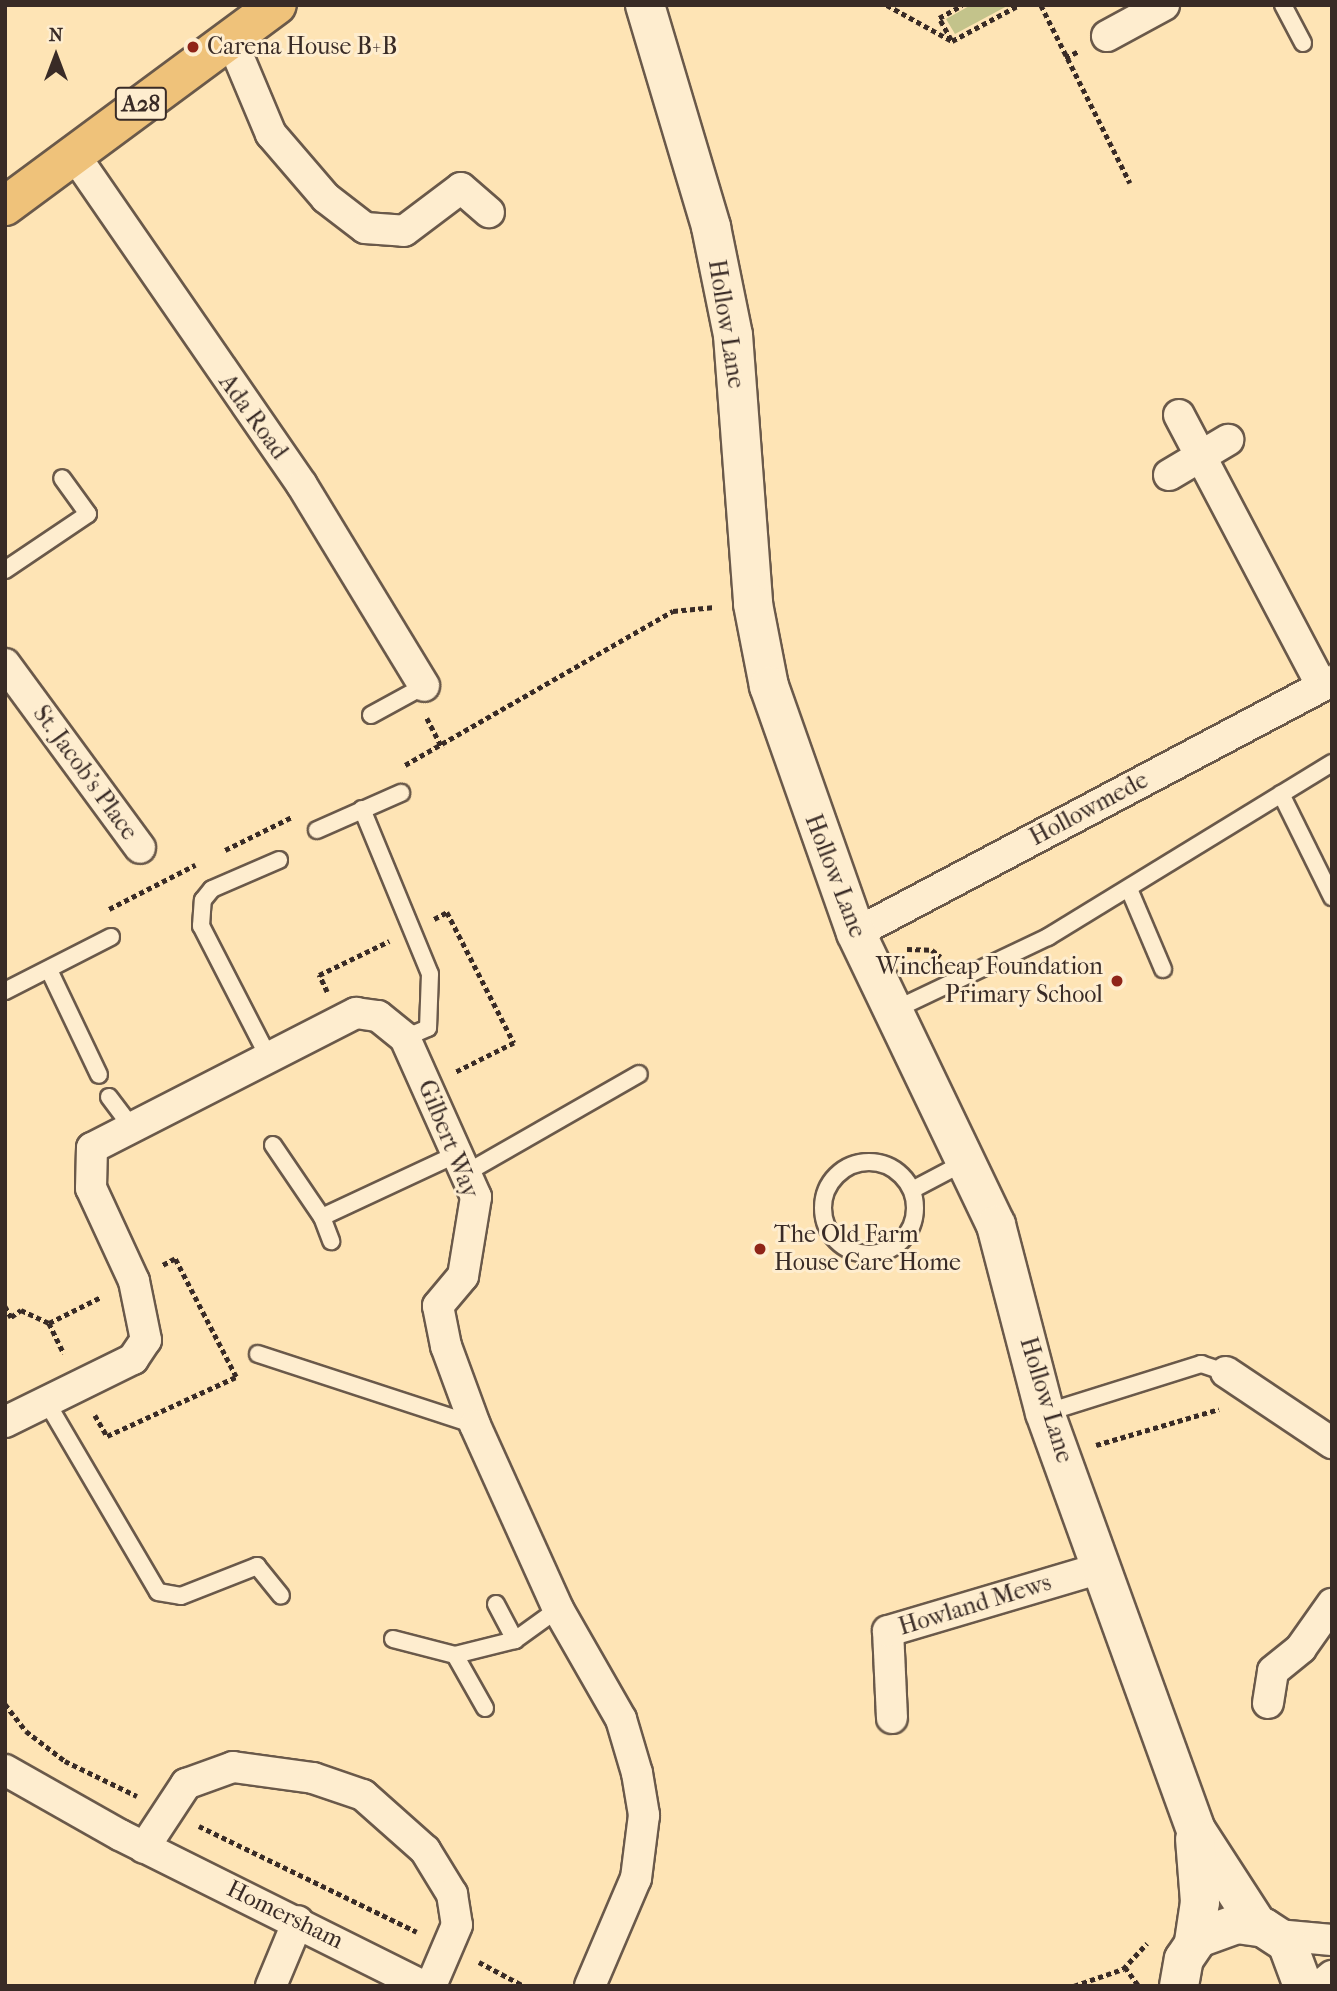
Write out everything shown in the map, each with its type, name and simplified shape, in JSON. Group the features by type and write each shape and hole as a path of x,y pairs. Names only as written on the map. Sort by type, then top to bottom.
{"highway":[{"name":"A28","path":"5,206 73,153 277,5"}],"street":[{"name":"Hollow Lane","path":"645,5 710,227 733,335 753,604 769,686 862,945 996,1225 1045,1413 1104,1567 1196,1830 1200,1902 1179,1971"},
{"path":"1107,36 1164,5"},
{"path":"231,40 271,134 326,198 365,228 404,231 461,188 489,212"},
{"name":"Ada Road","path":"73,153 302,485 424,685"},
{"name":"Hollowmede","path":"862,945 1327,684 1197,456 1179,415"},
{"path":"1169,475 1228,440"},
{"name":"St. Jacob's Place","path":"5,664 140,848"},
{"name":"Gilbert Way","path":"5,1422 133,1359 146,1340 134,1281 91,1188 88,1159 99,1142 129,1124 270,1060 356,1013 378,1016 405,1038 461,1163 477,1219 463,1276 438,1306 474,1425 558,1609 621,1718 644,1815 636,1878 590,1986"},
{"path":"1226,1372 1262,1396 1327,1431"},
{"name":"Howland Mews","path":"892,1718 888,1631 1104,1567"},
{"path":"1268,1703 1273,1671 1301,1648 1332,1604"},
{"path":"144,1848 164,1809 186,1784 233,1767 313,1778 363,1795 425,1850 452,1894 457,1925 431,1986"},
{"name":"Homersham","path":"5,1770 144,1848 298,1921 423,1986"},
{"name":"Hollow Lane","path":"1196,1830 1268,1930 1295,1953 1303,1986"},
{"path":"271,1986 298,1921"},
{"name":"Hollow Lane","path":"1179,1971 1222,1926 1268,1930"},
{"path":"1268,1930 1332,1940"},
{"path":"1320,1986 1332,1976"}],"lane":[{"path":"1283,5 1303,43"},
{"path":"5,570 88,514 62,478"},
{"path":"371,715 424,685"},
{"path":"892,1011 983,965 1048,937 1332,764"},
{"path":"317,830 401,793"},
{"path":"1281,794 1332,897"},
{"path":"362,809 430,974 428,1028 405,1038"},
{"path":"270,1060 201,926 203,900 212,890 279,860"},
{"path":"1129,890 1163,969"},
{"path":"5,991 111,937"},
{"path":"49,970 99,1075"},
{"path":"322,1217 461,1163 639,1074"},
{"path":"109,1097 129,1124"},
{"path":"274,1145 322,1217 331,1241"},
{"path":"860,1162 891,1167 912,1190 908,1233 885,1252 842,1247 824,1223 825,1192 845,1168 860,1162"},
{"path":"912,1190 965,1162"},
{"path":"258,1354 474,1425"},
{"path":"1045,1413 1201,1364 1226,1372"},
{"path":"46,1401 158,1592 181,1596 257,1566 281,1596"},
{"path":"496,1604 515,1640"},
{"path":"393,1639 455,1655 515,1640 558,1609"},
{"path":"455,1655 485,1708"}],"path":[{"path":"887,5 952,41"},
{"path":"952,41 939,18 962,5"},
{"path":"952,41 1019,5"},
{"path":"1041,5 1130,183"},
{"path":"862,945 901,939 908,951 932,950 939,958 959,950 983,965"},
{"path":"49,1323 134,1281"},
{"path":"5,1306 11,1317 21,1310 49,1323 79,1385"},
{"path":"1096,1445 1262,1396"},
{"path":"5,1704 26,1731 65,1761 524,1986"},
{"path":"1125,1968 1139,1986"},
{"path":"1074,1986 1112,1974"}],"green space":[{"path":"971,5 1009,5 955,34 946,19"}],"place":[{"name":"Carena House B+B","path":"193,47"},
{"name":"Wincheap Foundation Primary School","path":"1117,981"},
{"name":"The Old Farm House Care Home","path":"760,1249"}]}
